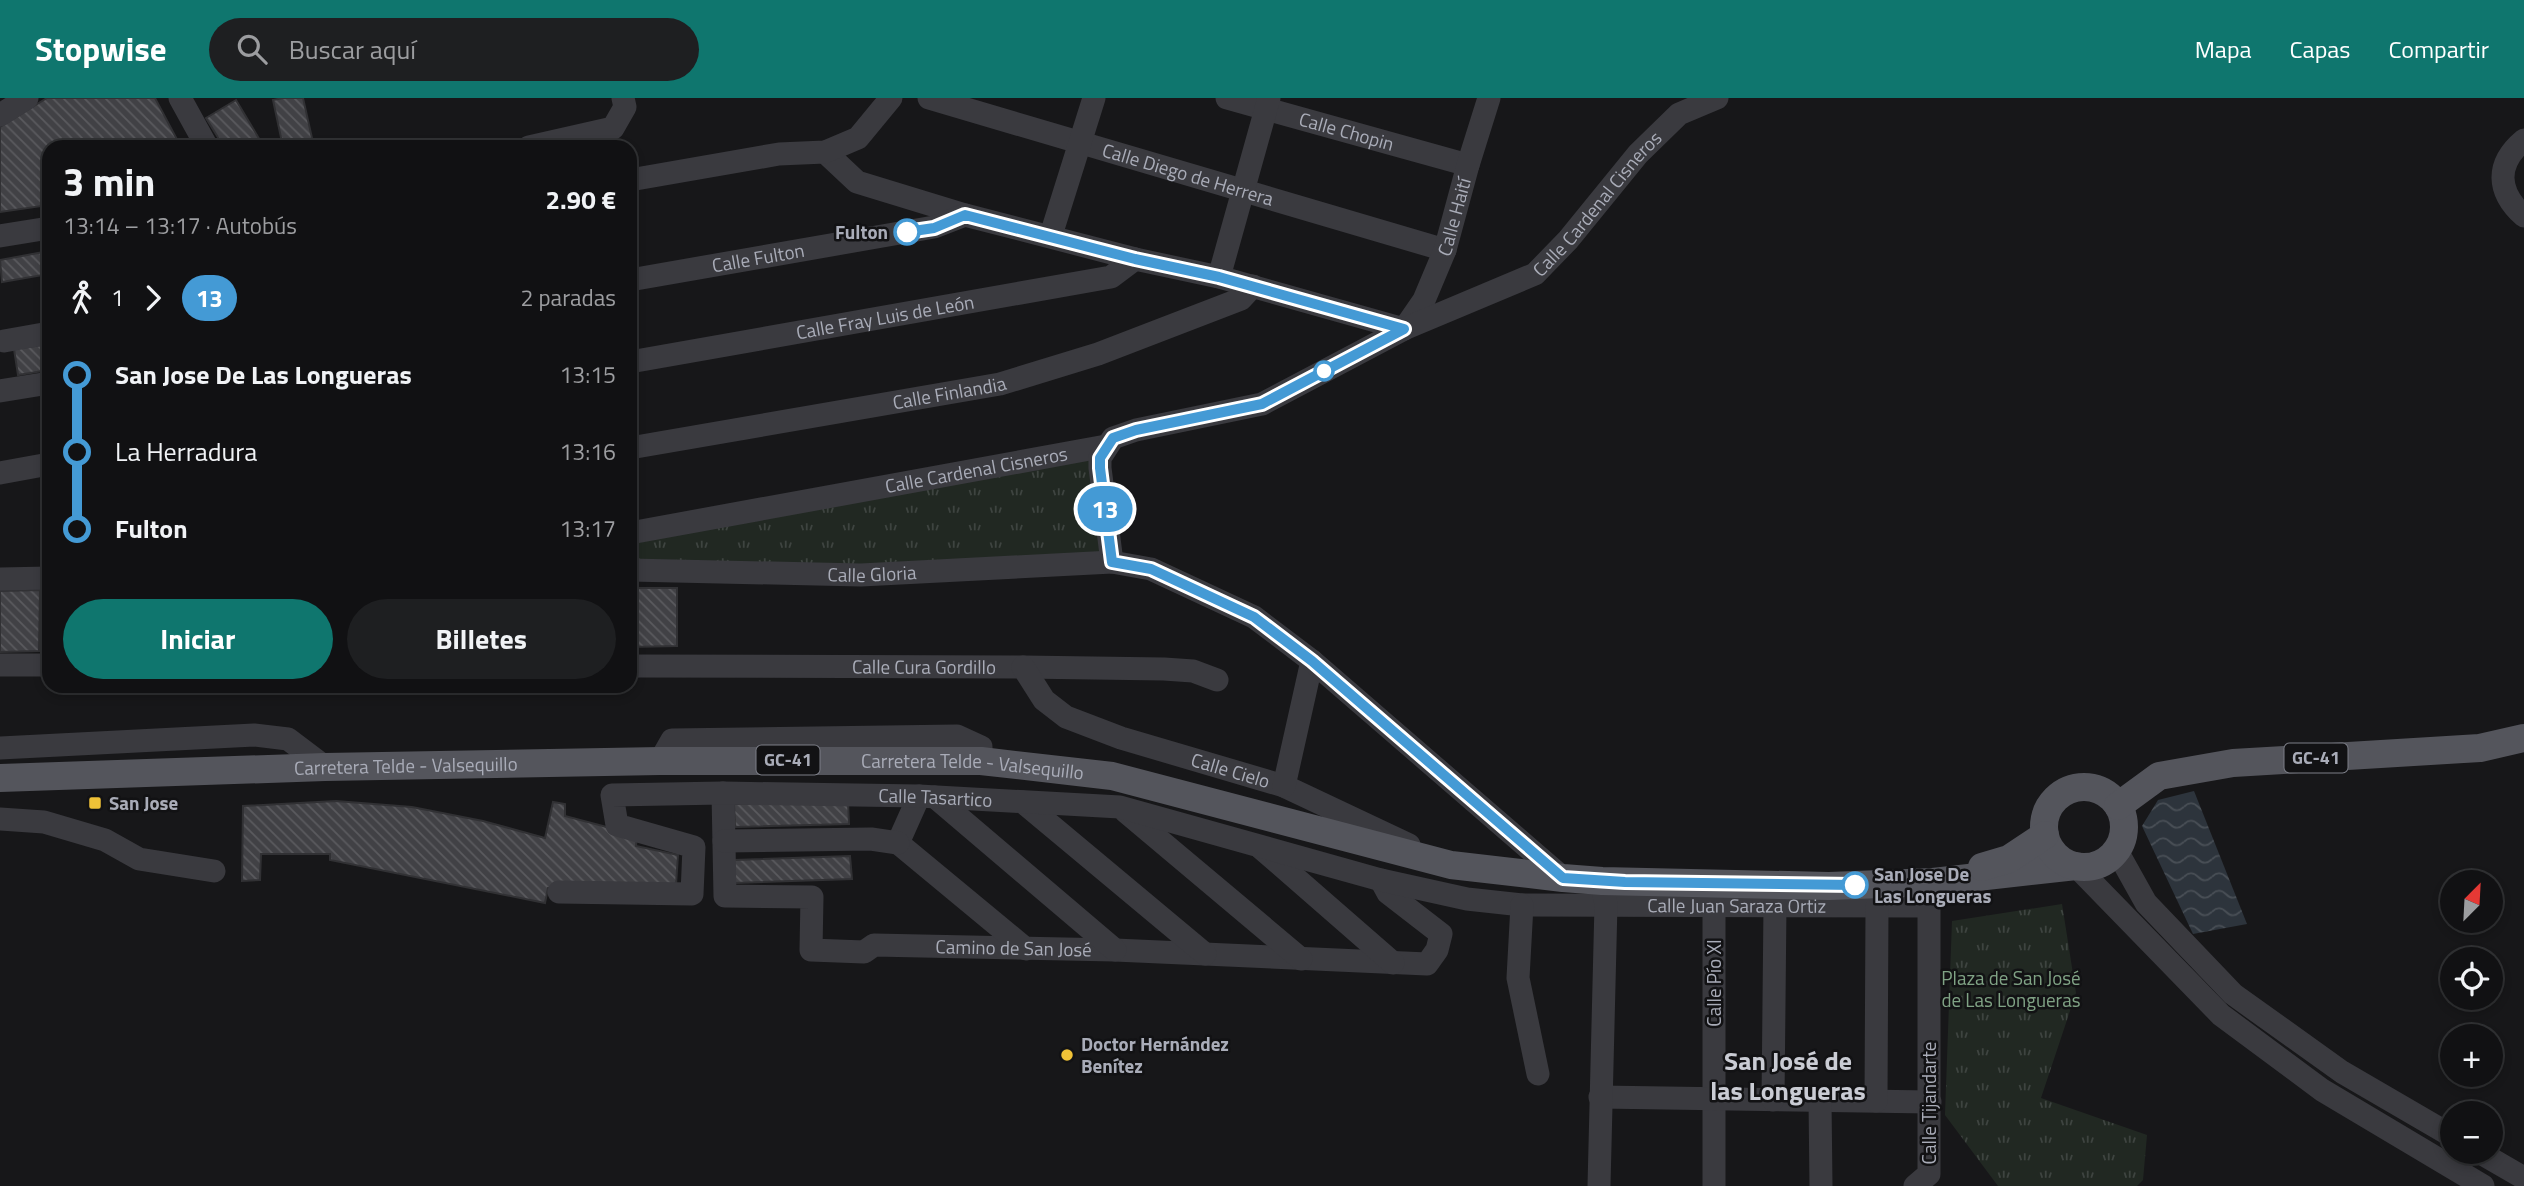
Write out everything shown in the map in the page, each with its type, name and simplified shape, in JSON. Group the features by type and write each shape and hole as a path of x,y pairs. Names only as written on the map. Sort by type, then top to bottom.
{"main road":[{"name":"GC-41","path":"2118,806 2159,776 2233,763 2480,748 2524,738"},
{"name":"Carretera Telde - Valsequillo","path":"0,778 325,766 660,761 981,761 1112,776 1451,865 1563,878 1604,892 1829,886 1931,894 2076,866"},
{"path":"2076,866 2063,861 2052,852 2045,835 2049,808 2067,791 2080,787 2094,789 2109,796 2118,806 2124,833 2117,851"},
{"name":"Carretera Telde - Valsequillo","path":"1931,894 2009,859 2045,835"},
{"name":"GC-41","path":"2076,866 2094,866 2117,851"}],"street":[{"path":"0,115 27,98"},
{"path":"180,98 202,140"},
{"path":"560,140 613,128 625,107 623,98"},
{"path":"637,179 779,154 825,152 858,138 891,98"},
{"name":"Calle Diego de Herrera","path":"929,98 1445,250"},
{"path":"1051,235 1094,98"},
{"name":"Calle Chopin","path":"1227,98 1267,104 1468,165"},
{"name":"Calle Haití","path":"1404,329 1424,300 1445,250 1489,98"},
{"name":"Calle Cardenal Cisneros","path":"637,532 1106,446 1113,438 1136,430 1262,404 1404,329 1535,274 1568,240 1646,146 1679,114 1717,98"},
{"path":"1219,277 1267,104"},
{"path":"2524,140 2513,149 2502,174 2509,203 2524,216"},
{"path":"825,152 857,182 965,215 1051,235 1135,259 1219,277 1404,329"},
{"name":"Calle Fulton","path":"637,279 934,228 965,215"},
{"path":"0,236 42,229"},
{"name":"Calle Fray Luis de León","path":"637,361 1111,277 1135,259"},
{"name":"Calle Finlandia","path":"637,447 1000,384 1098,355 1241,299 1253,286"},
{"path":"4,341 42,335"},
{"path":"0,391 42,384"},
{"path":"1106,446 1100,458 1100,468 1112,562"},
{"path":"0,473 42,465"},
{"name":"Calle Gloria","path":"637,570 861,575 1112,562 1151,569 1254,617 1312,661 1563,878"},
{"path":"0,579 42,577"},
{"path":"1284,786 1312,661"},
{"path":"0,665 42,665"},
{"name":"Calle Cura Gordillo","path":"637,666 1023,667 1193,671 1217,680"},
{"name":"Calle Cielo","path":"1023,667 1044,700 1066,717 1121,738 1284,786 1451,865"},
{"path":"0,748 254,735 288,739 325,766"},
{"name":"Calle Tasartico","path":"559,892 692,894 694,847 617,825 612,795 723,793 927,797 1120,807 1381,880"},
{"name":"Camino de San José","path":"723,793 725,896 812,897 811,950 864,952 874,945 1115,950 1427,964 1437,950 1441,934 1388,892 1381,880"},
{"path":"898,843 927,797 1115,950"},
{"path":"1023,803 1205,954"},
{"path":"1120,807 1301,959"},
{"path":"0,819 44,822 105,839 139,859 214,871"},
{"path":"724,841 871,839 898,843 1026,948"},
{"path":"1256,844 1393,963"},
{"path":"2117,851 2146,903 2233,994 2342,1072 2440,1129"},
{"path":"2076,866 2221,1016 2322,1090 2483,1186"},
{"name":"Calle Juan Saraza Ortiz","path":"1381,880 1467,899 1522,905 1604,892 1714,905 1877,907 1931,894"},
{"path":"1599,1186 1604,892"},
{"name":"Calle Tijandarte","path":"1922,1180 1930,1102 1931,894"},
{"path":"1522,905 1518,978 1538,1073"},
{"name":"Calle Pío XI","path":"1714,905 1714,1186"},
{"path":"1773,1100 1775,905"},
{"path":"1876,1101 1877,907"},
{"path":"1600,1097 1930,1102"},
{"path":"1820,1100 1821,1186"},
{"path":"2500,1164 2524,1178"}],"green space":[{"path":"1095,455 1106,556 863,570 637,565 637,536"},
{"name":"Plaza de San José de Las Longueras","path":"2062,904 2076,993 2041,1098 2147,1135 2143,1180 2137,1186 1998,1186 1945,1115 1952,921"}],"water":[{"path":"2194,791 2247,924 2193,934 2142,826 2158,800"}],"building":[{"path":"47,98 155,98 177,140 42,140 42,206 0,212 0,127"},
{"path":"303,98 312,140 282,140 273,100"},
{"path":"236,100 260,140 220,140 206,118"},
{"path":"42,252 42,275 2,282 0,260"},
{"path":"42,345 42,371 18,375 14,349"},
{"path":"637,588 677,588 677,646 637,647"},
{"path":"40,590 39,651 0,652 0,591"},
{"path":"336,801 412,807 483,821 545,838 553,802 565,804 565,816 637,835 636,846 678,855 676,885 548,888 545,903 330,860 330,854 261,854 260,880 242,881 243,806"},
{"path":"848,801 849,824 735,827 734,804"},
{"path":"850,856 852,879 735,883 734,860"}],"bus line":[{"name":"13","path":"907,232 934,228 965,215 1051,235 1135,259 1219,277 1404,329 1262,404 1136,430 1113,438 1100,458 1112,562 1151,569 1254,617 1312,661 1563,878 1625,882 1855,885"}],"place":[{"name":"Fulton","path":"907,232"},
{"name":"San Jose","path":"95,803"},
{"name":"San Jose De Las Longueras","path":"1855,885"},
{"name":"Doctor Hernández Benítez","path":"1067,1055"}],"district":[{"name":"San José de las Longueras","path":"1788,1076"}]}
